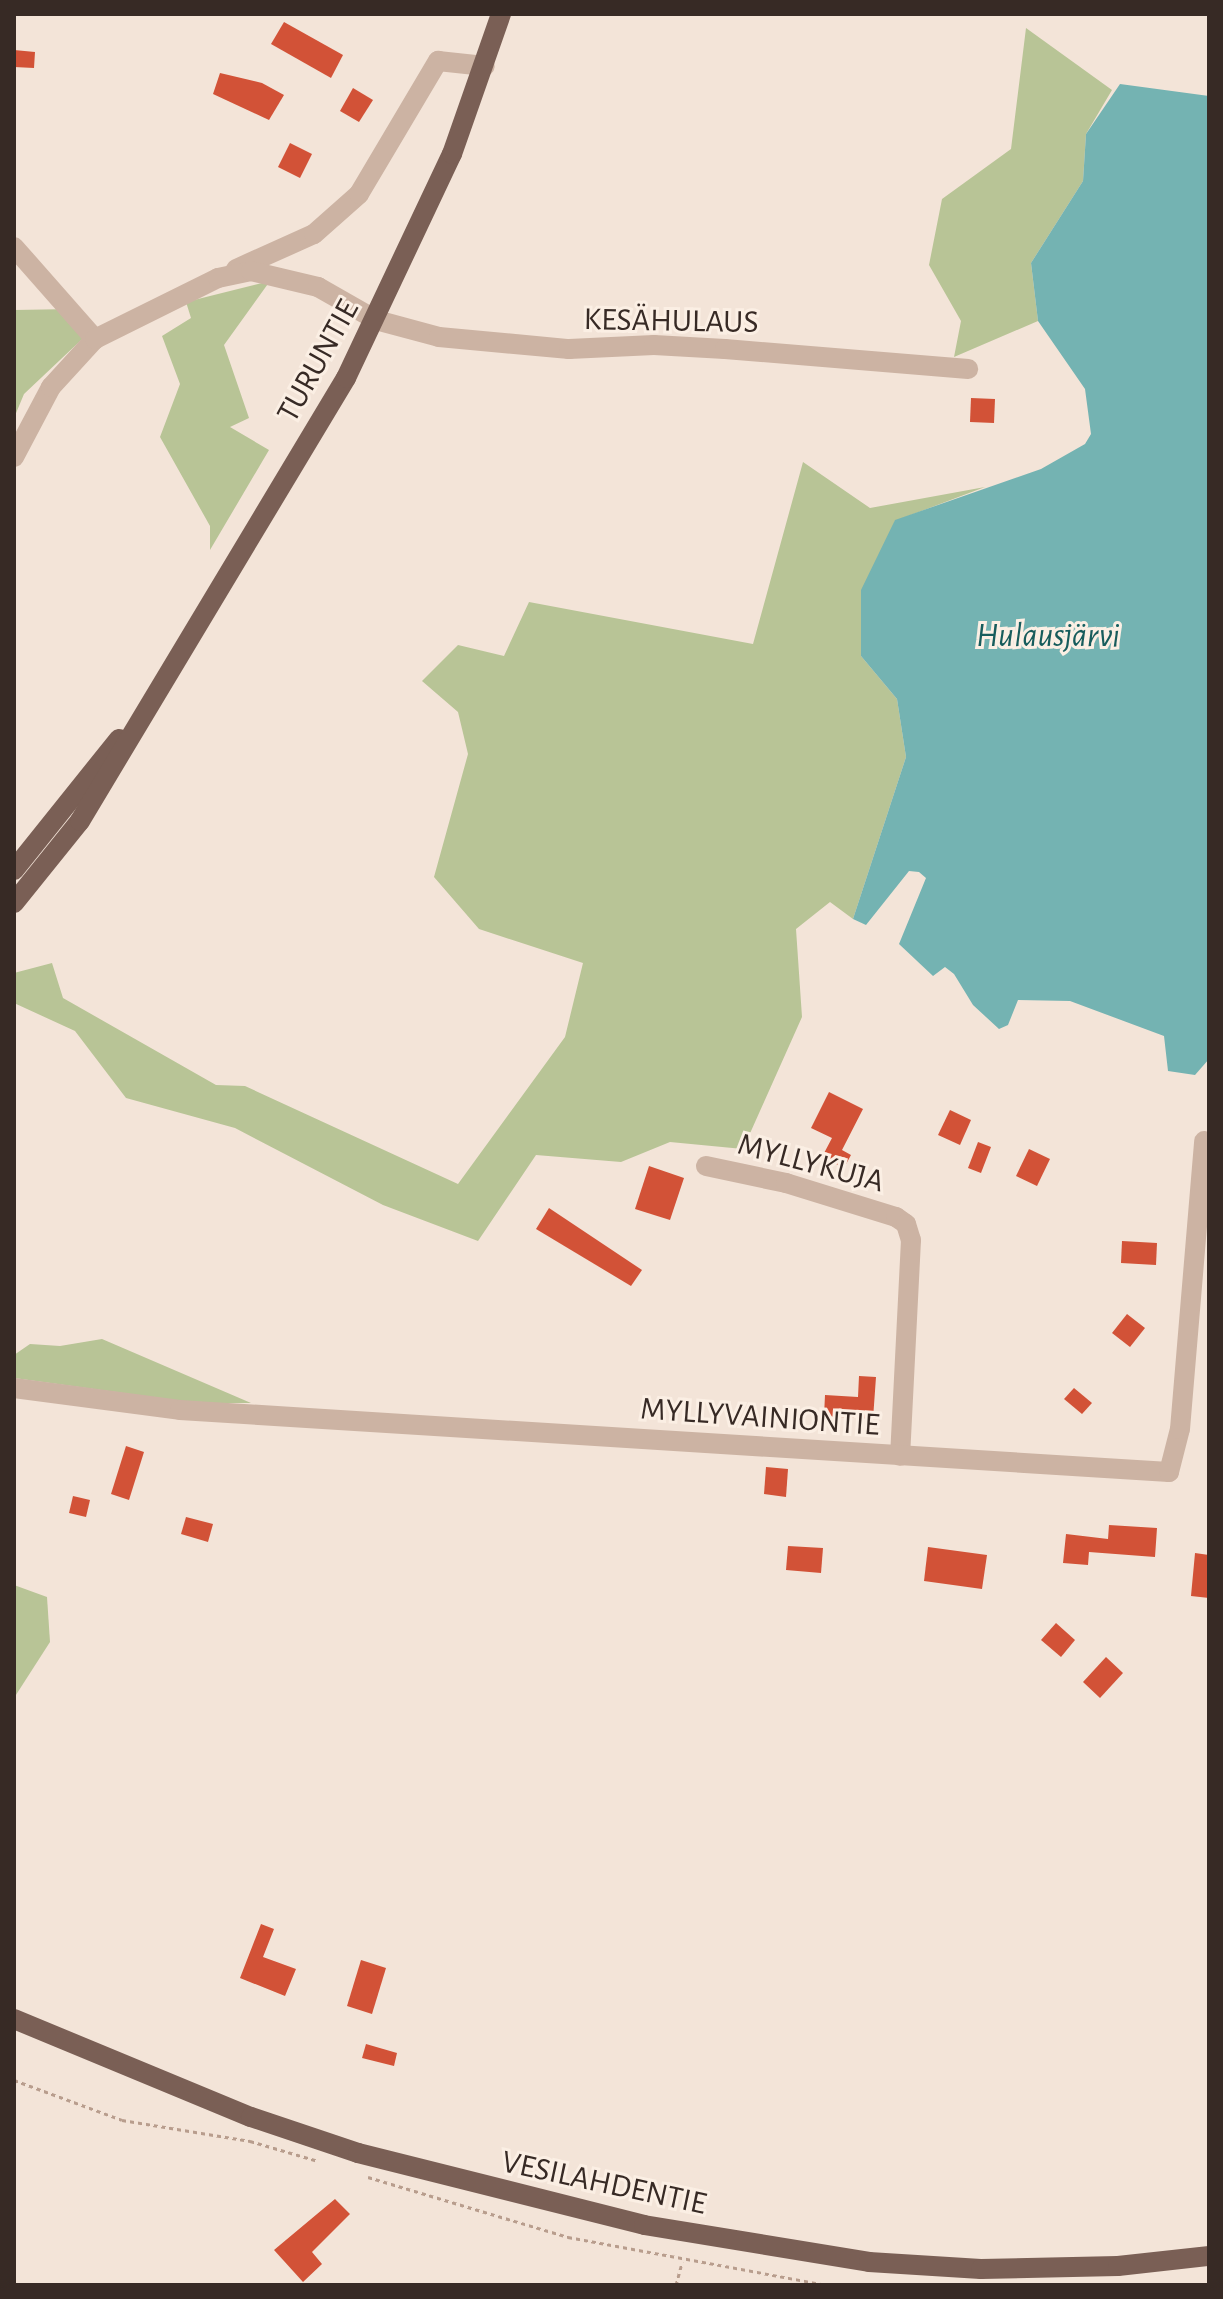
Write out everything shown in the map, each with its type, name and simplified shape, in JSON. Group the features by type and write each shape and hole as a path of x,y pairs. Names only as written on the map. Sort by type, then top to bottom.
{"main road":[{"name":"TURUNTIE","path":"14,903 80,821 141,715 228,576 376,320 452,154 501,14"},
{"name":"TURUNTIE","path":"14,870 141,715"},
{"name":"VESILAHDENTIE","path":"14,2019 316,2139 426,2173 644,2225 869,2262 981,2269 1118,2266 1209,2256"}],"street":[{"path":"14,457 51,387 95,339 314,234 359,194 438,61 485,66"},
{"path":"14,247 95,339"},
{"name":"KESÄHULAUS","path":"218,278 251,271 281,275 318,287 376,320 439,337 505,346 654,345 968,369"},
{"name":"MYLLYVAINIONTIE","path":"14,1388 180,1410 1161,1473 1174,1469 1204,1141"},
{"name":"MYLLYKUJA","path":"706,1166 786,1183 896,1217 906,1224 911,1240 900,1456"}],"path":[{"path":"14,2080 122,2120 250,2141 331,2165"},
{"path":"360,2174 568,2237 682,2261 828,2285"},
{"path":"676,2285 682,2261"}],"green space":[{"path":"1026,28 1112,90 1086,134 1083,181 1031,263 1038,321 954,357 961,321 929,265 942,199 1011,149"},
{"path":"270,281 224,345 249,418 230,427 269,450 210,550 210,526 160,437 180,384 162,336 191,318 186,302"},
{"path":"73,309 96,326 24,394 14,418 14,310"},
{"path":"803,462 870,508 985,487 895,521 861,656 897,699 906,757 853,919 830,902 796,929 802,1017 743,1149 670,1142 621,1162 536,1155 478,1241 383,1205 235,1128 126,1098 75,1031 14,1003 14,973 52,963 63,998 216,1085 245,1086 458,1184 565,1037 583,963 479,929 434,877 468,754 458,712 422,681 458,645 504,656 529,602 753,644"},
{"path":"102,1339 251,1403 195,1403 14,1378 14,1355 30,1344 60,1346"},
{"path":"14,1585 47,1597 50,1642 14,1698"}],"water":[{"name":"Hulausjärvi","path":"1120,84 1209,96 1209,1059 1195,1075 1168,1071 1164,1036 1070,1001 1018,1000 1008,1025 999,1029 973,1005 954,974 945,967 933,976 899,944 926,878 919,872 909,871 866,925 853,919 906,757 897,699 861,656 861,590 895,520 1041,469 1085,444 1091,434 1085,389 1038,321 1031,263 1083,181 1086,134"}],"building":[{"path":"284,22 343,55 331,78 271,44"},
{"path":"14,50 35,52 34,68 14,67"},
{"path":"220,73 262,83 284,95 269,120 213,94"},
{"path":"353,88 373,100 359,122 340,111"},
{"path":"290,143 312,154 300,178 278,167"},
{"path":"971,398 995,399 994,423 970,422"},
{"path":"829,1092 863,1109 842,1150 851,1155 844,1168 822,1157 832,1138 811,1128"},
{"path":"950,1110 971,1120 960,1145 938,1135"},
{"path":"978,1142 991,1147 981,1173 968,1168"},
{"path":"1029,1149 1050,1159 1037,1186 1016,1176"},
{"path":"649,1166 684,1178 670,1220 635,1209"},
{"path":"549,1208 642,1270 631,1286 536,1229"},
{"path":"1122,1241 1157,1243 1156,1265 1121,1263"},
{"path":"1127,1314 1145,1328 1130,1347 1112,1333"},
{"path":"859,1376 876,1377 873,1419 824,1416 825,1395 858,1397"},
{"path":"1074,1388 1092,1403 1082,1414 1064,1399"},
{"path":"126,1446 144,1452 129,1500 111,1494"},
{"path":"766,1467 788,1469 786,1497 764,1494"},
{"path":"73,1496 90,1500 86,1517 69,1513"},
{"path":"186,1517 213,1524 208,1542 181,1534"},
{"path":"1109,1525 1157,1528 1155,1557 1089,1552 1088,1565 1063,1563 1066,1534 1108,1539"},
{"path":"788,1546 823,1548 821,1573 786,1570"},
{"path":"928,1547 987,1555 982,1589 924,1581"},
{"path":"1195,1553 1209,1555 1209,1598 1191,1596"},
{"path":"1056,1623 1075,1640 1061,1657 1041,1640"},
{"path":"1106,1657 1123,1673 1100,1698 1083,1682"},
{"path":"261,1924 274,1929 263,1957 296,1969 285,1996 240,1978"},
{"path":"361,1960 386,1968 372,2014 347,2006"},
{"path":"366,2044 397,2053 394,2066 362,2058"},
{"path":"335,2199 350,2214 312,2252 322,2264 303,2282 274,2250"}]}
